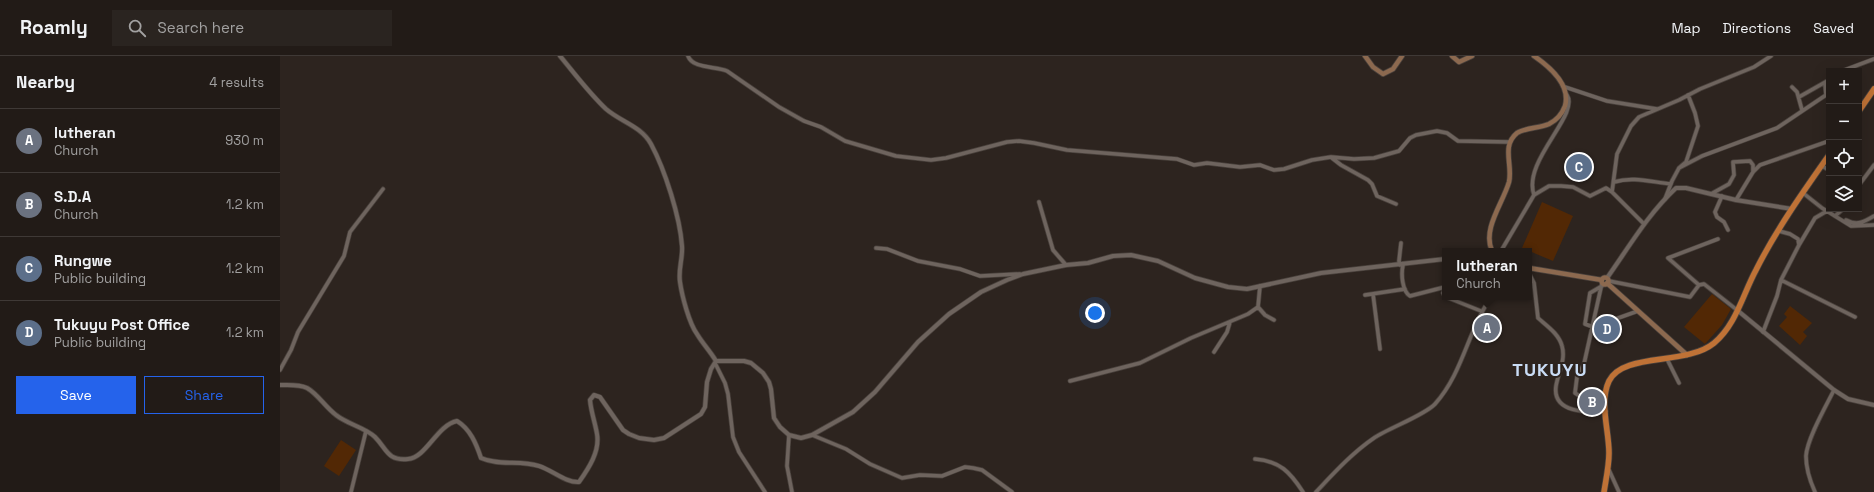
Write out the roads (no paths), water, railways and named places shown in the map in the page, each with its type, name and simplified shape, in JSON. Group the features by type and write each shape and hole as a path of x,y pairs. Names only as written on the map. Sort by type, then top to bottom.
{"highway":[{"path":"1862,107 1874,89"},
{"path":"1604,492 1609,453 1605,398 1609,380 1622,368 1635,363 1688,355 1708,348 1716,341 1729,326 1755,270 1826,160"}],"main road":[{"path":"1365,56 1373,68 1383,74 1393,69 1402,56"},
{"path":"1452,56 1459,62 1472,56"},
{"path":"1491,248 1489,237 1492,224 1509,181 1508,148 1510,142 1518,132 1542,127 1559,117 1563,110 1567,96 1565,87 1534,56"},
{"path":"1532,269 1605,282 1688,355"}],"street":[{"path":"560,56 608,110 642,132 651,144 674,203 678,221 682,246 682,257 679,264 680,282 683,295 696,334 715,362 725,383 728,394 733,437 739,452 765,492"},
{"path":"688,56 689,59 698,64 719,67 727,71 778,107 804,121 821,127 845,141 896,156 931,160 946,158 1007,142 1019,141 1067,150 1177,159 1194,164 1207,163 1240,167 1260,165 1274,170 1284,169 1312,160 1331,157 1354,159 1374,158 1399,151 1410,138 1416,135 1437,132 1447,133 1458,141 1510,142"},
{"path":"1612,192 1617,154 1632,126 1639,117 1700,89 1754,67 1771,56"},
{"path":"1850,68 1874,59"},
{"path":"1680,168 1702,156 1777,128 1826,95 1825,84 1798,97"},
{"path":"1565,87 1608,101 1657,109"},
{"path":"1792,87 1798,97 1802,110"},
{"path":"1665,198 1680,168 1686,162 1698,126 1688,95"},
{"path":"1534,195 1532,188 1533,178 1541,155 1564,119 1570,100 1567,96"},
{"path":"1736,200 1753,172 1760,165 1826,142"},
{"path":"1331,157 1340,165 1368,180 1372,184 1377,196 1396,204"},
{"path":"1711,194 1729,184 1734,175 1733,162 1750,161 1753,165 1753,172"},
{"path":"1862,181 1874,165"},
{"path":"1822,166 1826,168"},
{"path":"1614,182 1625,178 1671,184"},
{"path":"1503,248 1534,195 1549,186 1573,187 1590,196 1606,188 1612,192 1644,224"},
{"path":"1605,398 1581,397 1576,393 1577,377 1584,364 1605,282 1644,224 1665,198 1676,188 1686,188 1736,200 1793,209"},
{"path":"280,370 298,332 344,256 350,232 383,189"},
{"path":"1803,194 1826,210"},
{"path":"1722,196 1716,212 1717,217 1724,222 1728,230"},
{"path":"1039,202 1053,250 1066,265"},
{"path":"1763,332 1777,296 1781,280 1799,245 1815,218 1826,212"},
{"path":"1829,212 1851,226 1874,225"},
{"path":"1835,216 1840,212"},
{"path":"1835,216 1855,224 1863,223 1874,216"},
{"path":"1779,231 1790,234 1798,239 1799,245"},
{"path":"1718,239 1668,258 1699,285 1704,284 1737,310 1834,390 1848,399 1874,405"},
{"path":"1401,242 1399,261 1402,265 1406,294 1410,296 1442,288"},
{"path":"876,248 887,249 918,261 960,269 980,276 1023,274"},
{"path":"715,362 744,361 751,363 763,373 769,382 771,389 774,418 780,427 789,435 801,438 812,435 853,412 875,392 918,342 949,314 981,292 1023,274 1066,265 1088,263 1113,256 1131,255 1158,261 1195,278 1228,287 1247,289 1321,274 1442,259"},
{"path":"1532,279 1534,283 1538,318 1551,329 1562,345 1563,354 1556,386 1556,396 1566,407 1587,413 1606,411"},
{"path":"1781,280 1855,318"},
{"path":"1638,311 1593,327 1585,323 1589,297 1592,290 1605,282 1690,297 1699,285"},
{"path":"1260,286 1258,307 1265,315 1274,320"},
{"path":"1365,295 1405,289"},
{"path":"1373,294 1380,349"},
{"path":"1454,300 1481,310"},
{"path":"1316,492 1342,465 1374,438 1434,405 1456,374 1481,310 1489,300"},
{"path":"1070,381 1140,363 1191,338 1248,314 1258,307"},
{"path":"1214,352 1227,332 1230,322"},
{"path":"1667,359 1679,383"},
{"path":"280,385 306,388 334,414 347,423 366,431 375,437 389,456 400,460 410,459 418,454 442,430 452,422 457,421 462,424 476,443 481,458 500,463 530,463 547,468 574,483 579,482 589,468 598,446 590,400 594,395 600,397 624,430 630,434 639,438 654,440 664,438 701,414 705,407 707,382 715,362"},
{"path":"1814,492 1810,480 1806,456 1822,412 1834,390"},
{"path":"351,492 366,431"},
{"path":"789,435 787,466 792,492"},
{"path":"812,435 846,449 870,464 902,478 920,475 942,476 954,470 965,467 973,468 982,470 1012,492"},
{"path":"1255,459 1270,461 1285,469 1303,492"},
{"path":"1608,467 1619,492"}],"place":[{"name":"Rungwe","path":"1579,167"},
{"name":"lutheran","path":"1487,328"},
{"name":"Tukuyu Post Office","path":"1607,329"},
{"name":"S.D.A","path":"1592,402"}],"district":[{"name":"TUKUYU","path":"1550,370"}]}
